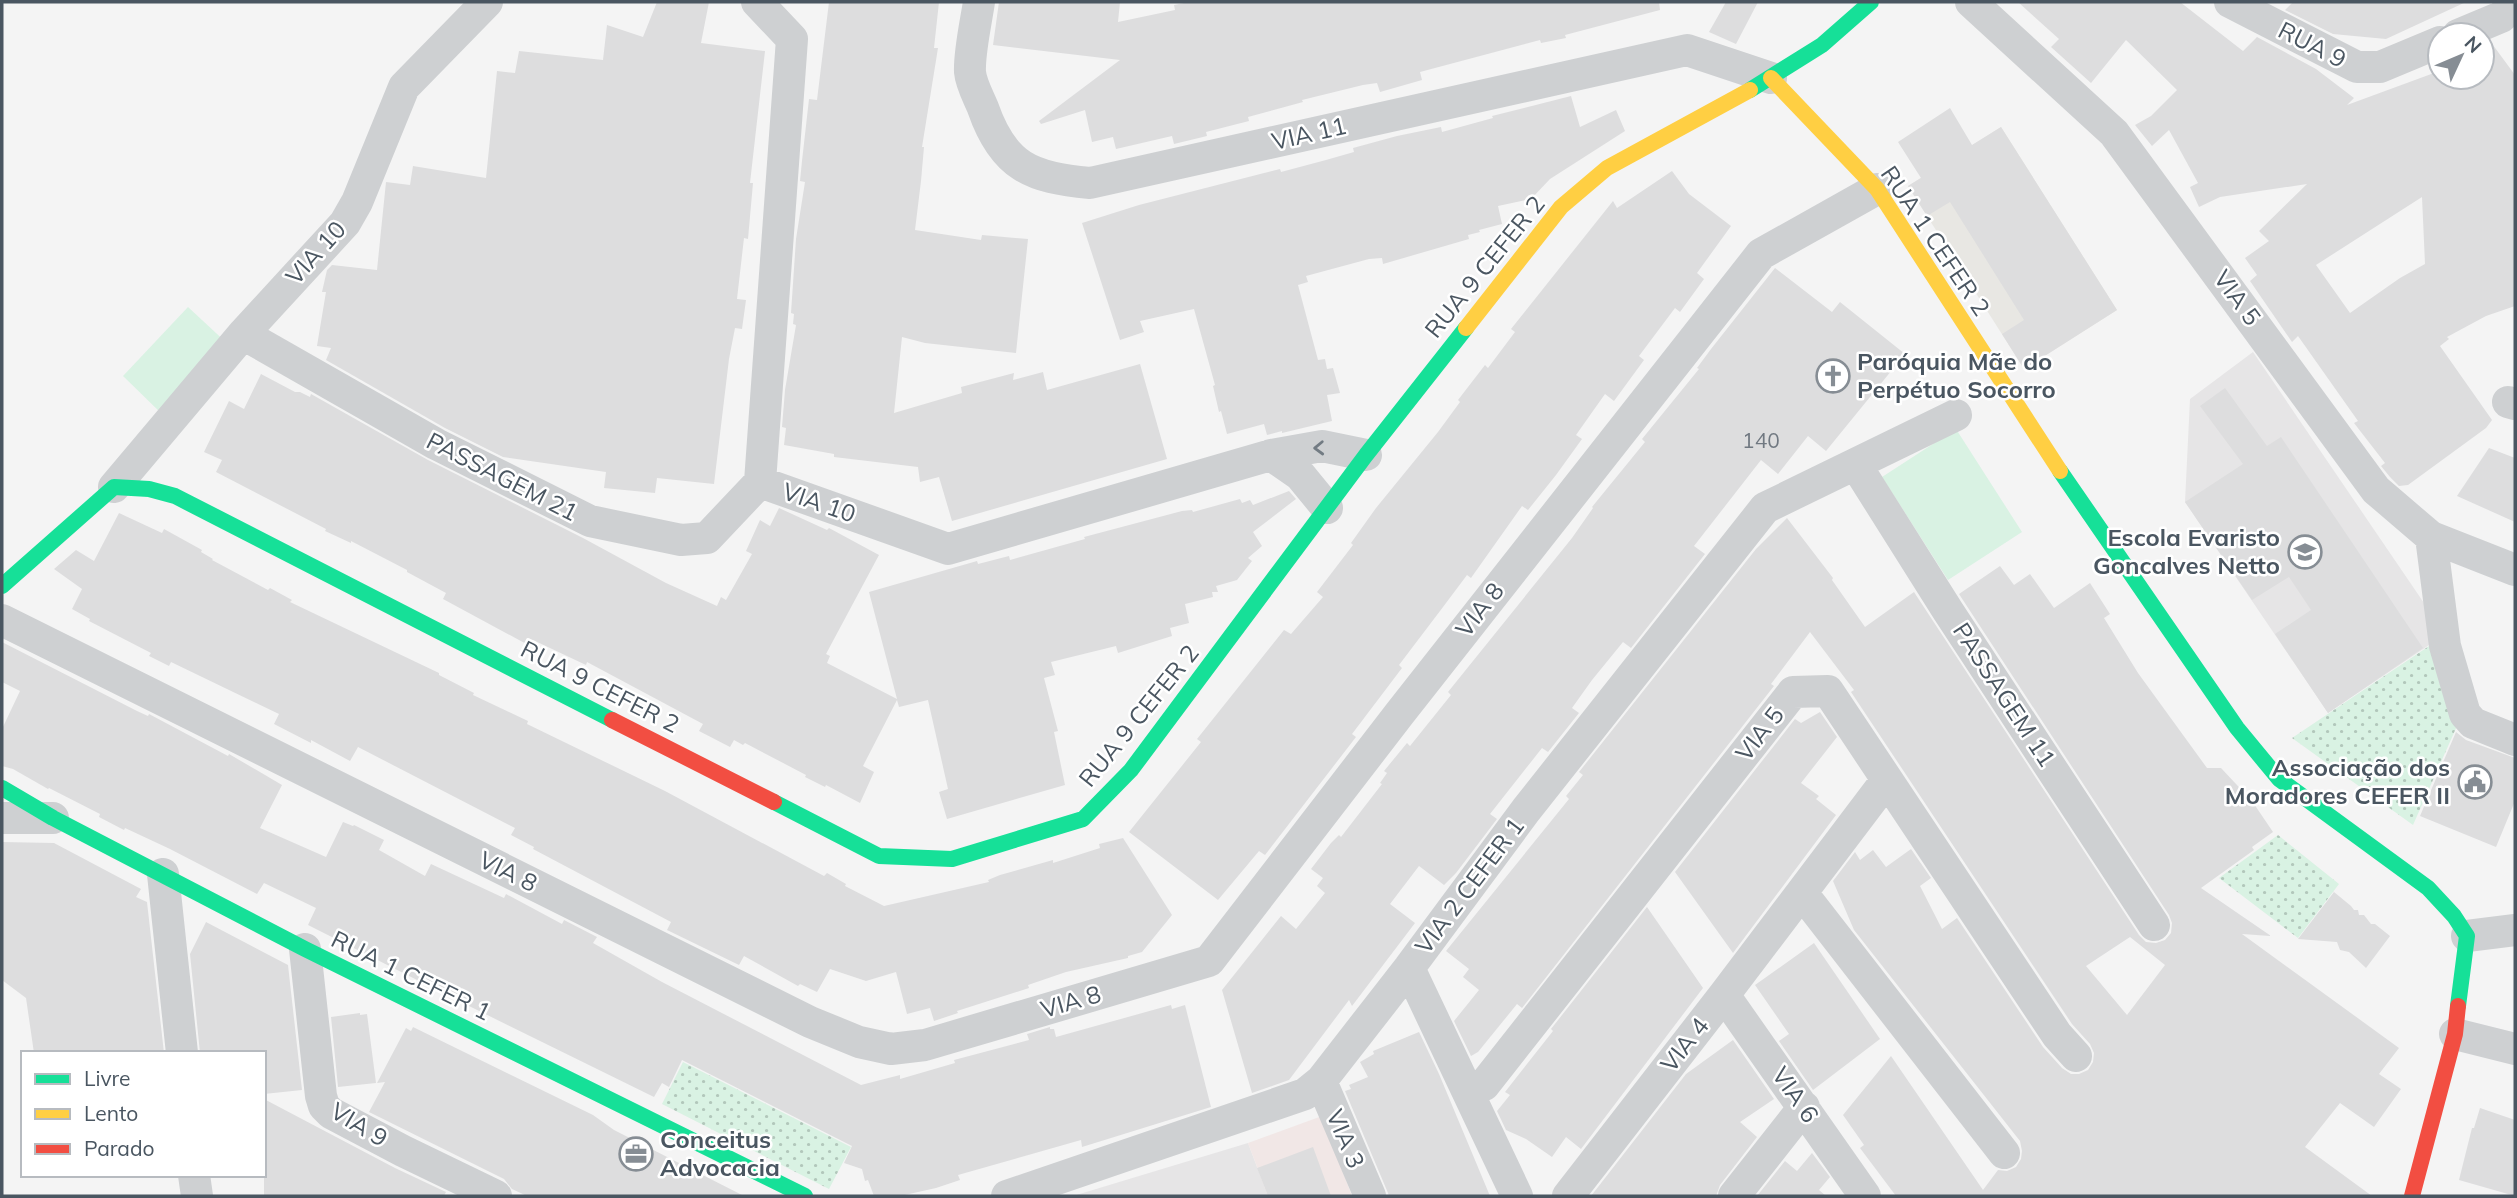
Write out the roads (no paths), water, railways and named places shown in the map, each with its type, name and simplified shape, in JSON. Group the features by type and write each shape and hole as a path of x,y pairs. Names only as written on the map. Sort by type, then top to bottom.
{"street":[{"name":"VIA 10","path":"114,487 243,334 345,223 358,202 404,87 487,2"},
{"name":"VIA 10","path":"757,2 792,39 760,482 948,549 1271,454 1322,446 1366,455"},
{"name":"VIA 11","path":"979,2 970,73 992,133 1003,150 1022,166 1039,175 1058,180 1090,183 1687,50 1771,78"},
{"name":"RUA 9 CEFER 2","path":"114,487 149,489 176,496 879,856 952,859 1083,819 1131,770 1366,455 1561,207 1607,168 1771,78 1822,45 1871,2"},
{"name":"VIA 5","path":"1971,2 2114,133 2376,490 2431,537 2515,570"},
{"name":"RUA 9","path":"2230,2 2357,68 2380,67 2426,48"},
{"path":"2493,21 2501,18 2515,5"},
{"name":"RUA 1 CEFER 2","path":"1771,78 1877,189 2057,467 2237,728 2279,779 2428,888 2454,916 2467,936"},
{"name":"VIA 8","path":"2,620 810,1022 859,1042 891,1049 925,1045 1209,961 1400,712 1761,254 1877,189"},
{"name":"PASSAGEM 21","path":"243,334 436,444 590,522 681,540 707,538 760,482"},
{"name":"VIA 2 CEFER 1","path":"1007,1196 1305,1094 1321,1081 1535,799 1765,508 1956,415"},
{"path":"1271,454 1300,475 1327,508"},
{"name":"PASSAGEM 11","path":"1856,465 1948,611 2154,925"},
{"path":"2,586 114,487"},
{"path":"2431,537 2445,646 2465,714 2473,723 2515,740"},
{"name":"VIA 5","path":"1484,1085 1793,692 1828,691 2057,1035 2076,1056"},
{"name":"VIA 4","path":"1568,1196 1886,781"},
{"name":"RUA 1 CEFER 1","path":"2,788 53,818 305,950 805,1196"},
{"path":"2,818 53,818"},
{"path":"163,874 182,1051"},
{"path":"1802,893 2004,1153"},
{"path":"2412,1196 2455,1034 2467,936 2515,930"},
{"name":"VIA 9","path":"305,950 324,1106 331,1113 403,1151 496,1196"},
{"path":"1409,968 1517,1196"},
{"name":"VIA 6","path":"1724,995 1865,1196"},
{"path":"2455,1034 2515,1049"},
{"name":"VIA 3","path":"1321,1081 1370,1196"},
{"path":"1734,1196 1804,1107"},
{"path":"194,1177 197,1196"}],"place":[{"name":"Paróquia Mãe do Perpétuo Socorro","path":"1833,376"},
{"name":"Escola Evaristo Goncalves Netto","path":"2305,552"},
{"name":"Associação dos Moradores CEFER II","path":"2475,782"},
{"name":"Conceitus Advocacia","path":"636,1154"}]}
